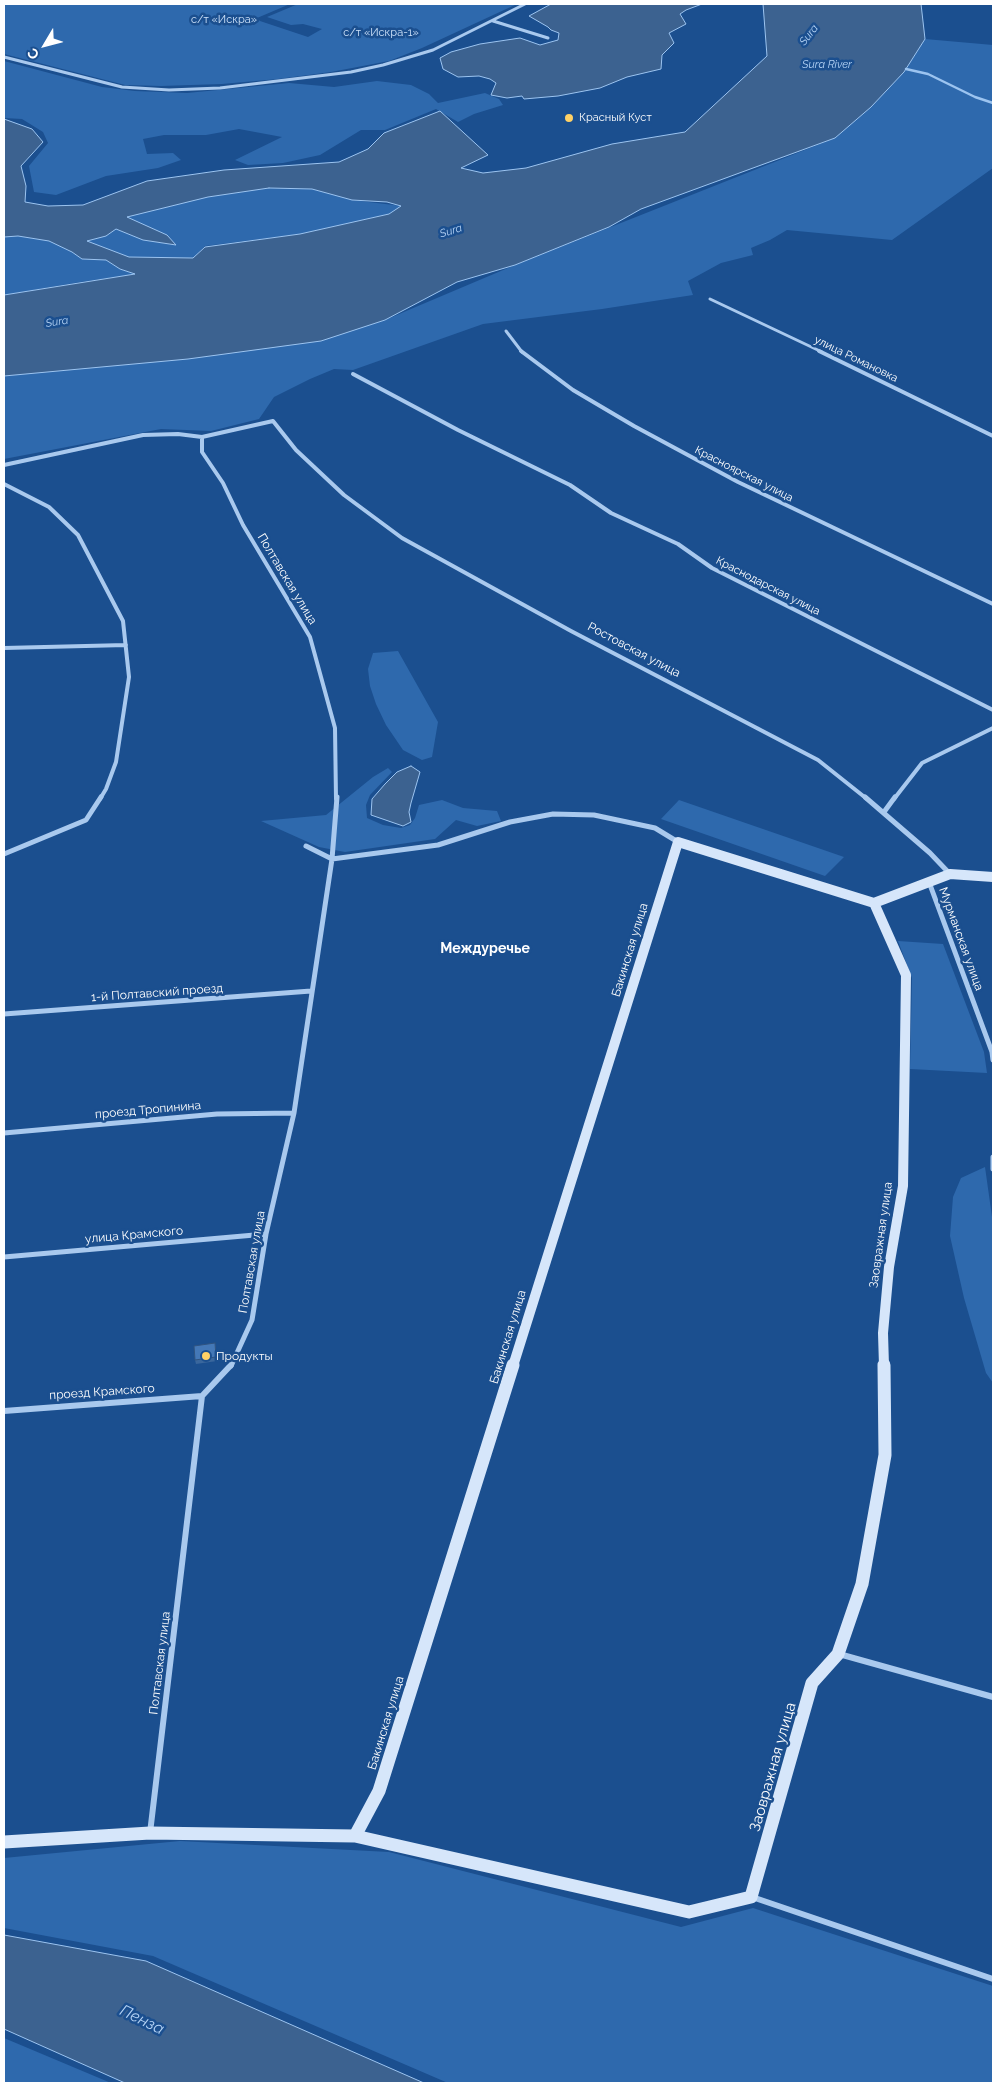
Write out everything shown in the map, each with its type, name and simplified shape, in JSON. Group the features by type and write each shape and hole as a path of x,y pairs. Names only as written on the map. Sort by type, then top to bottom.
{"street":[{"path":"4,57 122,87 169,90 220,88 351,72 383,65 433,50 526,4"},
{"path":"493,20 548,38"},
{"name":"улица Романовка","path":"710,299 726,305 993,436"},
{"name":"Красноярская улица","path":"506,330 524,354 573,390 634,426 738,482 993,604"},
{"name":"Краснодарская улица","path":"353,374 458,430 570,485 611,513 678,544 712,568 993,710"},
{"name":"Ростовская улица","path":"202,437 273,421 296,450 344,495 402,538 571,631 818,760 884,812 930,853 950,874"},
{"path":"4,465 143,435 178,434 202,437"},
{"name":"Полтавская улица","path":"150,1833 202,1396 230,1368 252,1320 266,1234 294,1113 332,859 337,791 335,728 310,637 243,525 223,483 202,452 202,437"},
{"path":"4,484 49,507 78,535 123,621 128,677 116,762 106,789 86,820 4,854"},
{"path":"4,648 126,645"},
{"path":"884,812 922,763 993,728"},
{"path":"306,846 332,859 438,845 510,822 554,814 594,815 655,828 678,842 874,902 950,874 993,877"},
{"name":"Бакинская улица","path":"355,1836 380,1791 678,842"},
{"name":"Мурманская улица","path":"929,882 992,1052 993,1060"},
{"name":"Заовражная улица","path":"751,1897 812,1683 838,1654 862,1584 885,1455 883,1333 889,1267 903,1186 906,975 874,902"},
{"name":"1-й Полтавский проезд","path":"4,1014 312,991"},
{"name":"проезд Тропинина","path":"4,1133 217,1114 294,1113"},
{"path":"993,1157 993,1169"},
{"name":"улица Крамского","path":"4,1257 266,1234"},
{"name":"проезд Крамского","path":"4,1411 202,1396"},
{"path":"838,1654 993,1697"},
{"path":"4,1842 150,1833 355,1836 689,1912 751,1897 993,1979"}],"green space":[{"path":"4,4 290,4 257,18 260,21 308,37 322,29 303,24 291,25 267,17 298,4 517,4 422,48 389,61 331,72 278,79 222,84 161,86 125,85 4,54"},
{"path":"925,39 993,45 993,168 892,240 787,230 751,248 753,255 721,263 688,281 693,295 483,324 353,370 334,369 274,397 259,419 211,431 161,429 4,459 4,375 385,320 515,265 835,138 911,61"},
{"path":"4,61 102,87 135,91 187,93 289,83 334,87 377,81 411,85 429,94 438,103 485,93 499,99 503,105 474,114 458,122 436,109 385,130 361,130 320,155 283,163 248,165 235,160 282,137 239,129 206,135 164,135 143,139 147,154 173,153 181,160 158,168 106,176 56,195 34,192 29,166 48,143 43,132 22,119 4,118"},
{"path":"269,188 312,189 352,200 402,206 389,214 300,234 205,246 193,258 129,257 86,241 105,236 116,229 143,240 175,245 167,235 126,217 208,197"},
{"path":"18,236 50,241 82,259 106,260 120,269 137,274 4,295 4,237"},
{"path":"398,651 438,722 432,757 422,760 403,750 386,725 370,686 368,669 373,653"},
{"path":"388,768 392,772 370,795 366,805 367,818 383,825 401,828 410,825 415,818 419,805 442,800 463,808 497,811 501,821 477,826 456,820 435,839 345,852 319,847 261,821 326,815 373,777"},
{"path":"679,800 844,857 825,876 661,819"},
{"path":"898,941 943,944 984,1052 987,1073 910,1069 912,978"},
{"path":"985,1167 993,1224 993,1383 986,1373 964,1298 950,1236 953,1197 961,1178"},
{"path":"180,1841 389,1852 681,1927 753,1908 993,1986 993,2083 448,2083 153,1956 4,1928 4,1858"},
{"path":"4,2038 111,2083 4,2083"}],"water":[{"name":"Красный Куст","path":"551,4 702,4 680,14 686,24 669,33 674,43 662,55 661,69 627,77 600,88 558,96 524,99 522,96 507,98 491,95 496,83 490,79 479,76 458,77 443,69 440,58 451,52 480,44 520,38 540,45 558,40 559,33 529,16"},
{"name":"Sura River","path":"763,4 921,4 925,39 904,72 871,107 835,138 641,209 609,227 515,265 457,282 385,320 321,341 188,359 4,376 4,295 135,274 120,269 106,260 82,259 49,241 18,236 4,237 4,119 32,129 43,142 21,166 26,186 25,202 48,206 83,205 147,181 224,170 339,162 368,149 384,133 440,111 488,155 461,168 483,173 526,168 612,144 685,132 767,56","holes":["269,188 312,189 352,200 387,202 401,206 389,214 300,234 205,247 193,258 129,257 87,241 106,236 116,229 143,240 176,245 167,235 127,217 208,197"]},
{"path":"411,766 420,772 409,812 411,822 403,826 371,815 372,799 397,772"},
{"name":"Пенза","path":"4,1935 146,1961 424,2083 125,2083 4,2029"}],"building":[{"name":"Продукты","path":"215,1343 216,1357 195,1360 194,1346"}],"waterway":[{"path":"906,69 928,74 975,97 993,103"}],"place":[{"name":"Красный Куст","path":"569,118"},
{"name":"Продукты","path":"206,1356"}],"district":[{"name":"Междуречье","path":"485,949"}],"park label":[{"name":"с/т «Искра»","path":"224,20"},
{"name":"с/т «Искра-1»","path":"381,33"}],"water label":[{"name":"Sura","path":"809,35"},
{"name":"Sura","path":"451,231"},
{"name":"Sura","path":"57,322"}]}
